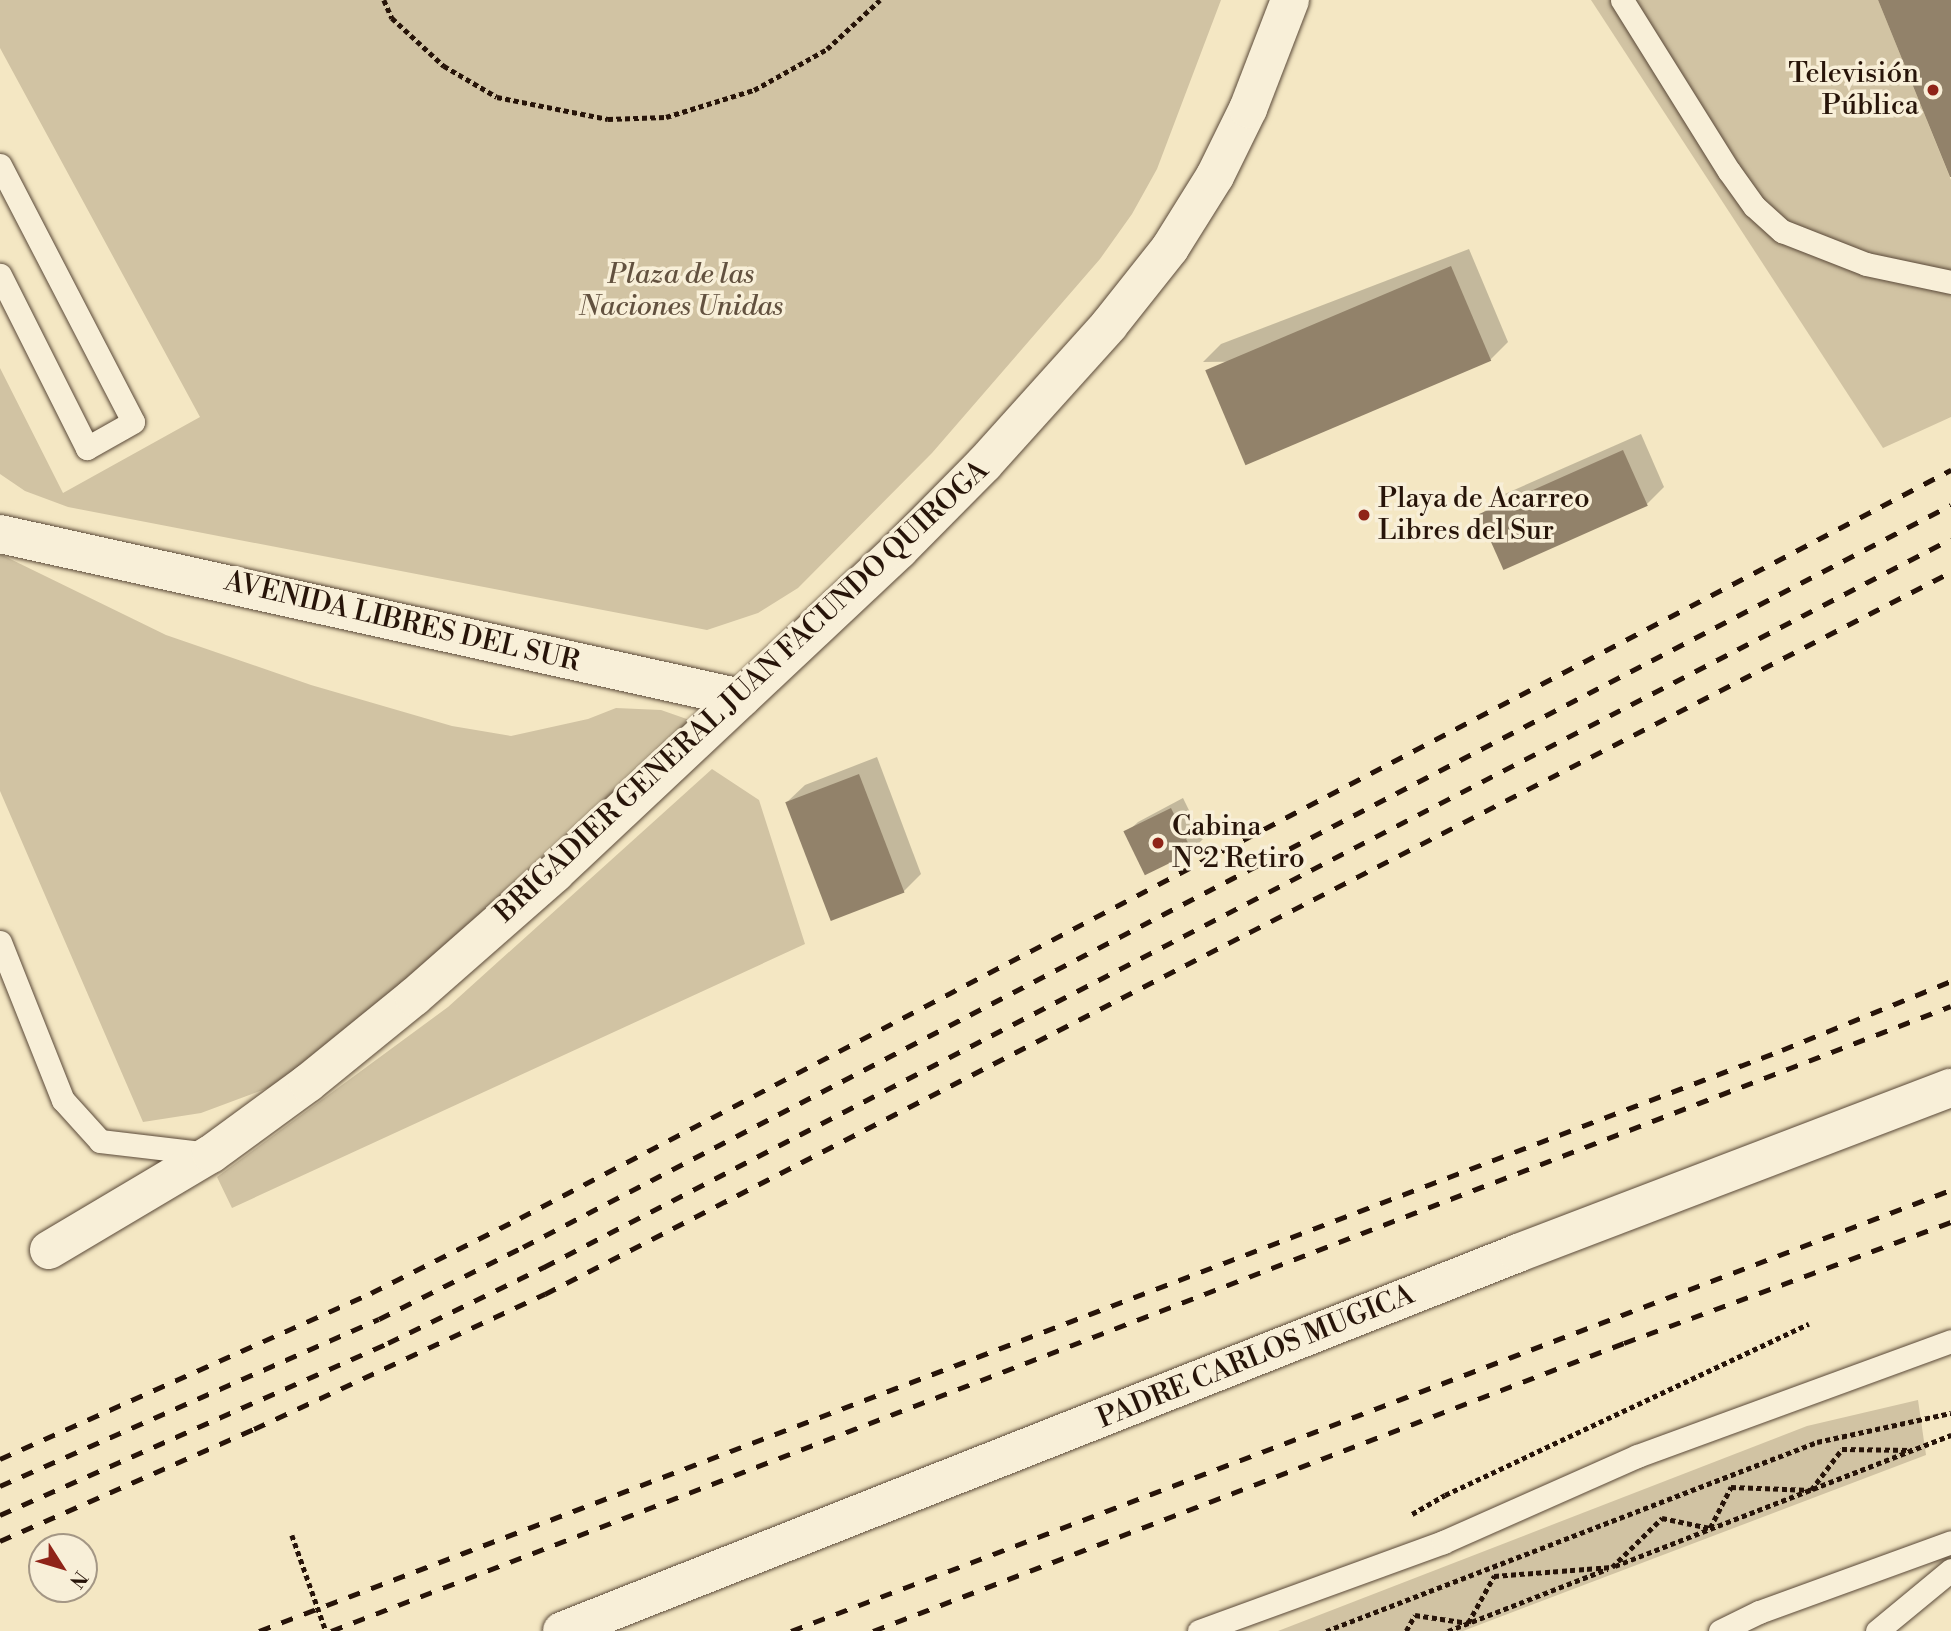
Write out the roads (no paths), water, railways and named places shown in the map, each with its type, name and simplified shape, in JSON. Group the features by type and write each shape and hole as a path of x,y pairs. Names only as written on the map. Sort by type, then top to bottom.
{"street":[{"name":"BRIGADIER GENERAL JUAN FACUNDO QUIROGA","path":"48,1250 211,1154 308,1083 414,998 555,873 899,550 984,464 1109,325 1161,259 1215,176 1248,109 1290,0"},
{"name":"AVENIDA LIBRES DEL SUR","path":"0,510 63,546"},
{"name":"AVENIDA LIBRES DEL SUR","path":"0,534 741,698"},
{"name":"PADRE CARLOS MUGICA","path":"562,1631 1505,1258 1951,1088"}],"lane":[{"path":"1622,0 1728,172 1754,206 1782,231 1866,264 1951,282"},
{"path":"0,165 133,422 88,448 0,275"},
{"path":"0,942 63,1100 100,1141 211,1154"},
{"path":"1199,1631 1443,1542 1637,1456 1951,1341"},
{"path":"1720,1631 1759,1612 1951,1542"},
{"path":"1877,1631 1951,1570"}],"railway":[{"path":"0,1459 371,1293 520,1218 1951,470"},
{"path":"0,1486 379,1319 523,1247 1951,505"},
{"path":"0,1515 388,1343 544,1267 1951,539"},
{"path":"0,1541 254,1429 545,1294 1951,572"},
{"path":"259,1631 1782,1050 1951,981"},
{"path":"331,1631 1951,1006"},
{"path":"791,1631 1951,1190"},
{"path":"873,1631 1624,1343 1951,1222"}],"place":[{"name":"Televisión Pública","path":"1933,90"},
{"name":"Playa de Acarreo Libres del Sur","path":"1364,515"},
{"name":"Cabina N°2 Retiro","path":"1158,843"}],"park label":[{"name":"Plaza de las Naciones Unidas","path":"681,291"}]}
